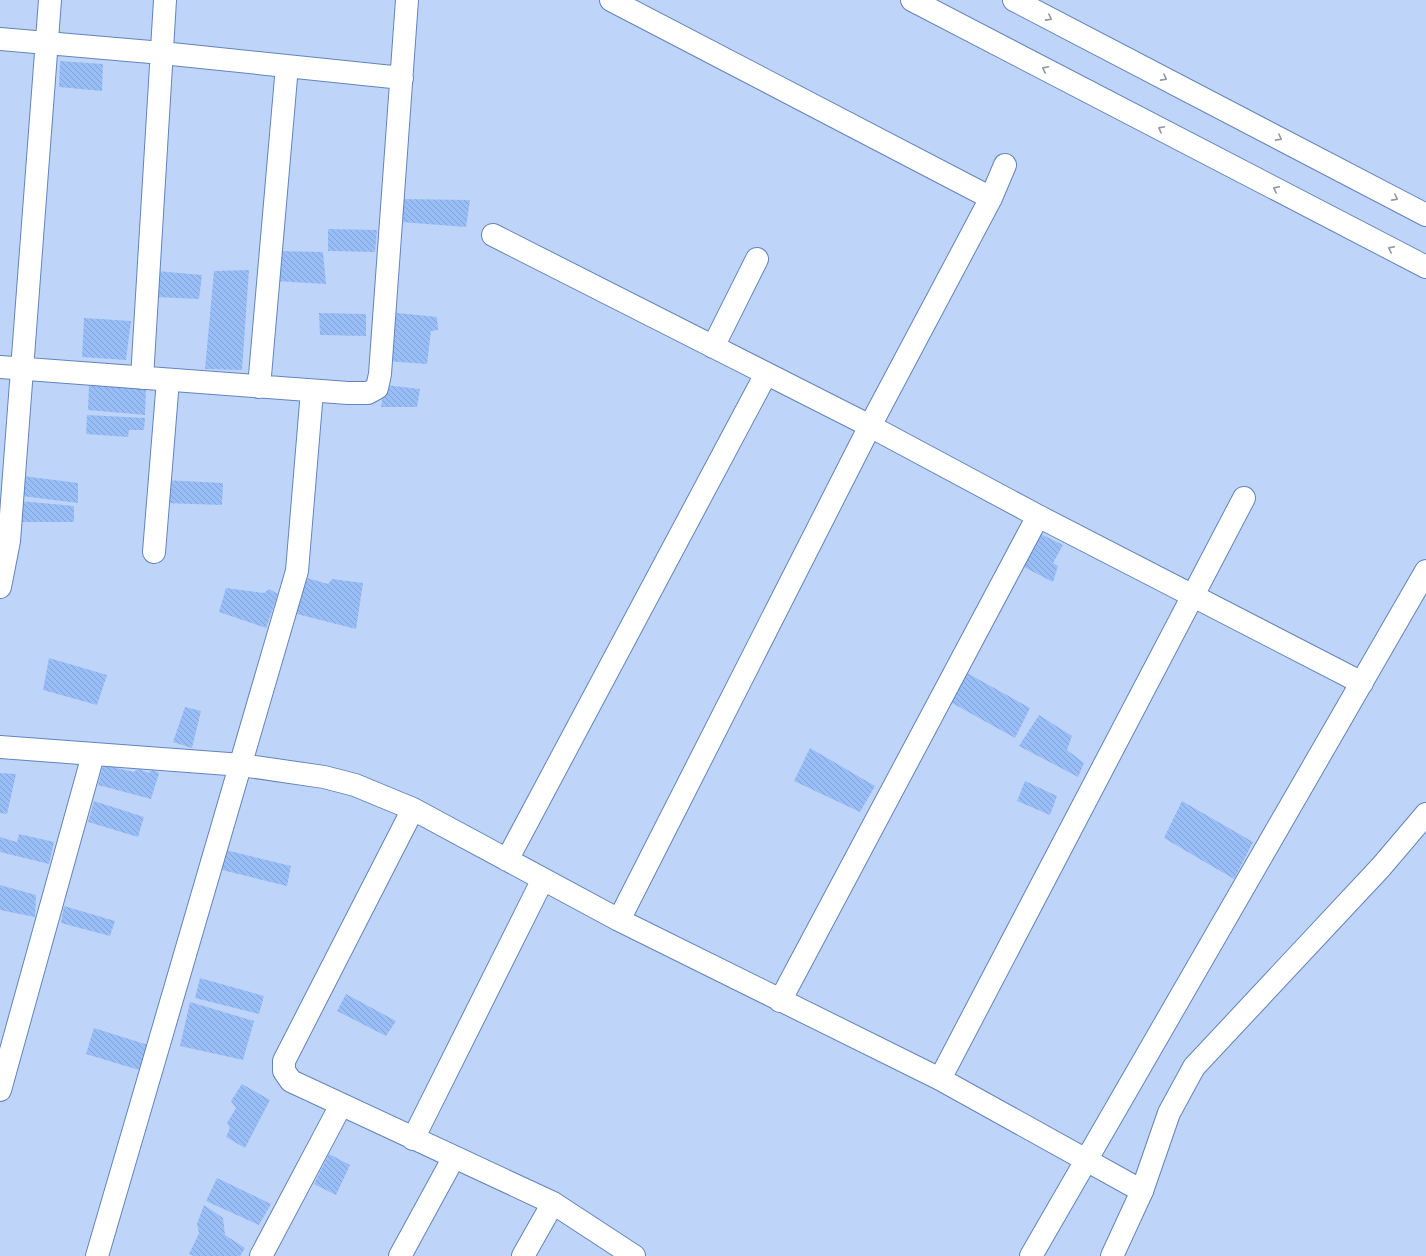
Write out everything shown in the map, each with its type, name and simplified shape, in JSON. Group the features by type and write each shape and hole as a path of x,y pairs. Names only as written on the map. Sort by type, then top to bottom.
{"street":[{"path":"0,587 9,541 11,368 47,44 50,0"},
{"path":"142,378 165,0"},
{"path":"11,368 348,394 368,393 377,388 380,374 407,0"},
{"path":"612,0 991,198"},
{"path":"912,0 1426,267"},
{"path":"1014,0 1426,215"},
{"path":"0,39 162,53 402,78"},
{"path":"259,387 287,66"},
{"path":"619,920 870,426 991,198 1005,165"},
{"path":"493,235 870,426 1038,516 1362,683"},
{"path":"713,347 757,259"},
{"path":"507,860 766,374"},
{"path":"154,552 168,380"},
{"path":"97,1256 242,765 297,571 312,391"},
{"path":"940,1079 1244,498"},
{"path":"780,1001 1038,516"},
{"path":"1031,1256 1426,571"},
{"path":"0,747 242,765 324,777 355,785 413,810 619,920 940,1079 1142,1191"},
{"path":"0,1090 93,755"},
{"path":"413,810 284,1061 284,1071 291,1081 553,1203 634,1256"},
{"path":"1112,1256 1142,1191 1169,1113 1194,1067 1381,867 1426,814"},
{"path":"413,1139 543,879"},
{"path":"261,1256 341,1105"},
{"path":"400,1256 454,1157"},
{"path":"523,1256 553,1203"}],"building":[{"path":"60,61 103,64 102,91 59,87"},
{"path":"401,199 470,200 466,227 401,222"},
{"path":"328,229 377,230 375,252 328,251"},
{"path":"278,251 323,252 326,284 275,281"},
{"path":"249,270 242,370 205,369 214,271"},
{"path":"156,271 202,275 199,299 155,297"},
{"path":"388,312 437,317 438,330 431,331 427,364 386,361"},
{"path":"319,313 366,314 366,336 320,335"},
{"path":"84,318 131,321 126,360 82,357"},
{"path":"89,384 146,389 145,415 88,410"},
{"path":"385,385 420,389 417,407 381,407"},
{"path":"87,415 145,418 144,430 129,430 128,437 86,434"},
{"path":"23,476 78,483 78,503 22,496"},
{"path":"164,480 223,483 222,505 163,503"},
{"path":"20,501 74,506 74,522 22,522"},
{"path":"1037,532 1063,545 1053,563 1058,566 1053,582 1022,566"},
{"path":"307,578 328,584 332,579 363,583 356,629 293,613"},
{"path":"226,588 264,593 269,589 278,594 266,628 219,612"},
{"path":"49,658 107,675 97,705 43,690"},
{"path":"967,673 1030,708 1015,738 952,703"},
{"path":"185,707 201,711 192,748 173,742"},
{"path":"1039,715 1072,736 1067,750 1084,763 1078,777 1019,746"},
{"path":"810,748 875,786 860,812 794,781"},
{"path":"103,765 134,772 138,769 149,773 152,770 159,773 151,799 98,785"},
{"path":"0,773 16,774 7,814 0,813"},
{"path":"1025,781 1057,796 1050,815 1017,801"},
{"path":"94,801 144,817 138,837 88,822"},
{"path":"1182,801 1253,842 1234,879 1164,838"},
{"path":"19,834 54,842 49,864 0,852 0,837 17,842"},
{"path":"226,850 291,866 287,886 222,870"},
{"path":"0,885 36,895 35,917 0,910"},
{"path":"64,906 115,921 110,936 61,923"},
{"path":"200,978 264,996 259,1014 195,998"},
{"path":"346,994 396,1021 386,1036 337,1011"},
{"path":"190,1002 254,1021 243,1060 180,1046"},
{"path":"94,1028 148,1045 139,1070 86,1054"},
{"path":"242,1084 270,1100 245,1148 226,1137 230,1128 227,1123 236,1108 231,1101"},
{"path":"329,1154 350,1165 336,1195 314,1184"},
{"path":"217,1178 271,1204 259,1225 206,1201"},
{"path":"204,1205 223,1218 225,1235 245,1248 240,1256 194,1256 189,1254 199,1233 197,1224"}]}
